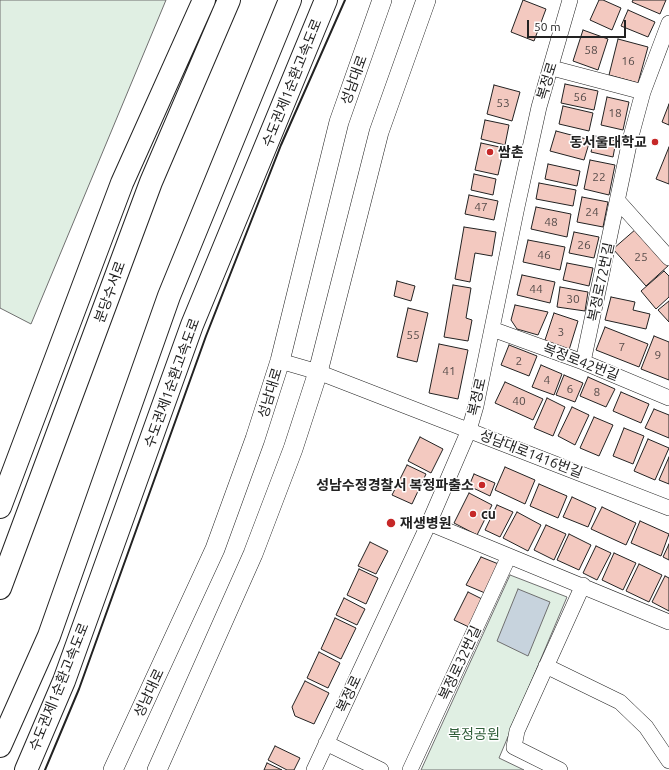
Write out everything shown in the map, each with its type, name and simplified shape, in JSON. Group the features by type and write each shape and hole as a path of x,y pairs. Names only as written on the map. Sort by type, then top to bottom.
{"highway":[{"name":"분당수서로","path":"0,507 122,183 204,0"},
{"name":"분당수서로","path":"0,588 151,182 229,0"},
{"name":"수도권제1순환고속도로","path":"0,746 49,636 169,296 290,0"},
{"name":"수도권제1순환고속도로","path":"26,770 64,681 192,324 326,0"}],"main road":[{"name":"성남대로","path":"112,770 215,549 256,439 280,361 339,122 382,0"},
{"path":"158,770 253,554 293,449 318,372 379,132 426,0"}],"street":[{"name":"복정로","path":"314,770 429,523 469,430 476,406 537,115 552,68 570,0"},
{"name":"복정로72번길","path":"583,362 630,140 643,92 669,23"},
{"path":"552,68 643,92"},
{"path":"618,202 669,258"},
{"name":"복정로42번길","path":"492,329 583,362 669,398"},
{"name":"성남대로1416번길","path":"280,361 318,372 669,508"},
{"path":"429,523 669,622"},
{"name":"복정로32번길","path":"410,770 509,556"},
{"path":"560,770 514,747 517,731 583,586"},
{"path":"546,666 620,702 646,726 669,761"},
{"path":"326,743 381,770"}],"green space":[{"path":"0,0 166,0 31,324 0,308"},
{"name":"복정공원","path":"510,575 567,597 499,758 524,770 421,770"}],"shaded area":[{"path":"518,589 550,602 528,656 497,641"}],"building":[{"path":"523,0 546,9 534,41 511,32"},
{"path":"599,0 603,0 621,8 612,30 590,20"},
{"path":"633,0 666,0 660,14 632,2"},
{"path":"628,10 655,22 648,37 621,26"},
{"path":"583,30 608,39 598,70 573,61"},
{"path":"618,39 648,47 638,83 609,75"},
{"path":"565,84 598,91 594,110 561,103"},
{"path":"494,85 520,92 512,121 487,114"},
{"path":"607,97 629,102 623,130 601,125"},
{"path":"669,104 669,125 662,122"},
{"path":"563,106 593,113 589,131 559,124"},
{"path":"485,120 509,125 505,145 481,139"},
{"path":"556,131 590,140 584,160 550,151"},
{"path":"595,136 616,141 613,157 591,152"},
{"path":"481,143 504,148 498,175 475,170"},
{"path":"669,147 669,184 656,179"},
{"path":"590,160 615,165 609,195 584,189"},
{"path":"548,164 580,171 577,186 545,179"},
{"path":"474,174 496,179 493,195 471,190"},
{"path":"539,183 576,190 573,206 536,199"},
{"path":"469,195 498,201 494,220 465,214"},
{"path":"582,197 608,202 603,227 577,222"},
{"path":"536,207 571,214 567,237 531,229"},
{"path":"464,227 496,232 492,256 475,253 470,282 455,279"},
{"path":"636,229 669,265 646,286 613,249"},
{"path":"574,232 599,237 594,258 569,253"},
{"path":"528,240 565,247 560,270 523,262"},
{"path":"567,263 593,268 589,286 563,280"},
{"path":"664,271 669,276 669,297 656,309 641,291"},
{"path":"522,275 555,282 550,303 517,295"},
{"path":"397,281 415,286 411,301 394,296"},
{"path":"453,285 471,288 466,318 472,320 468,341 444,337"},
{"path":"560,287 588,292 585,311 557,307"},
{"path":"611,297 635,302 633,310 650,314 646,329 605,320"},
{"path":"669,301 669,322 658,310"},
{"path":"515,305 548,312 538,335 517,329 511,320"},
{"path":"408,308 428,313 417,362 397,357"},
{"path":"554,313 578,321 569,350 544,343"},
{"path":"605,327 648,344 639,367 596,350"},
{"path":"654,336 669,342 669,380 641,369"},
{"path":"439,344 468,350 458,399 429,393"},
{"path":"509,345 537,356 529,376 501,365"},
{"path":"541,365 562,374 554,395 532,387"},
{"path":"564,375 583,383 575,402 556,395"},
{"path":"588,377 615,389 606,407 580,396"},
{"path":"505,382 543,399 533,420 495,403"},
{"path":"621,392 649,404 641,423 613,411"},
{"path":"547,398 565,407 553,436 534,428"},
{"path":"572,407 589,415 575,445 558,436"},
{"path":"654,409 669,415 669,438 645,428"},
{"path":"594,417 613,425 599,456 580,448"},
{"path":"624,428 644,436 633,464 613,456"},
{"path":"420,437 443,449 431,473 408,461"},
{"path":"648,439 669,448 655,480 634,471"},
{"path":"669,457 669,484 659,480"},
{"path":"407,465 426,474 412,504 392,495"},
{"path":"505,467 535,480 525,504 495,490"},
{"name":"성남수정경찰서 복정파출소","path":"474,474 495,483 490,496 469,486"},
{"path":"539,484 567,496 558,518 530,506"},
{"name":"cu","path":"469,493 492,505 477,535 454,523"},
{"path":"572,497 596,508 588,527 563,517"},
{"path":"497,505 513,512 500,537 485,530"},
{"path":"602,507 636,523 626,545 591,529"},
{"path":"517,512 541,525 528,551 503,538"},
{"path":"640,521 669,534 661,556 631,543"},
{"path":"546,525 566,534 554,560 534,550"},
{"path":"569,534 591,545 579,570 557,560"},
{"path":"370,542 388,551 376,574 358,566"},
{"path":"669,544 669,560 663,557"},
{"path":"596,546 611,553 597,580 583,573"},
{"path":"614,553 636,563 623,590 602,580"},
{"path":"481,557 501,565 485,593 466,585"},
{"path":"639,564 662,575 649,602 626,591"},
{"path":"359,569 378,578 366,604 347,595"},
{"path":"665,576 669,578 669,611 652,602"},
{"path":"468,592 484,600 471,628 454,620"},
{"path":"344,598 365,609 357,625 336,615"},
{"path":"335,618 356,628 341,659 321,649"},
{"path":"319,652 340,663 328,688 307,678"},
{"path":"305,681 329,693 314,724 295,716 292,707"},
{"path":"275,746 300,758 294,770 287,770 268,760"},
{"path":"267,763 282,770 264,770"}],"wall":[{"path":"45,770 79,689 206,336 281,145 345,0"}],"place":[{"name":"동서울대학교","path":"655,142"},
{"name":"쌈촌","path":"490,152"},
{"name":"성남수정경찰서 복정파출소","path":"482,485"},
{"name":"cu","path":"473,514"},
{"name":"재생병원","path":"391,523"}]}
